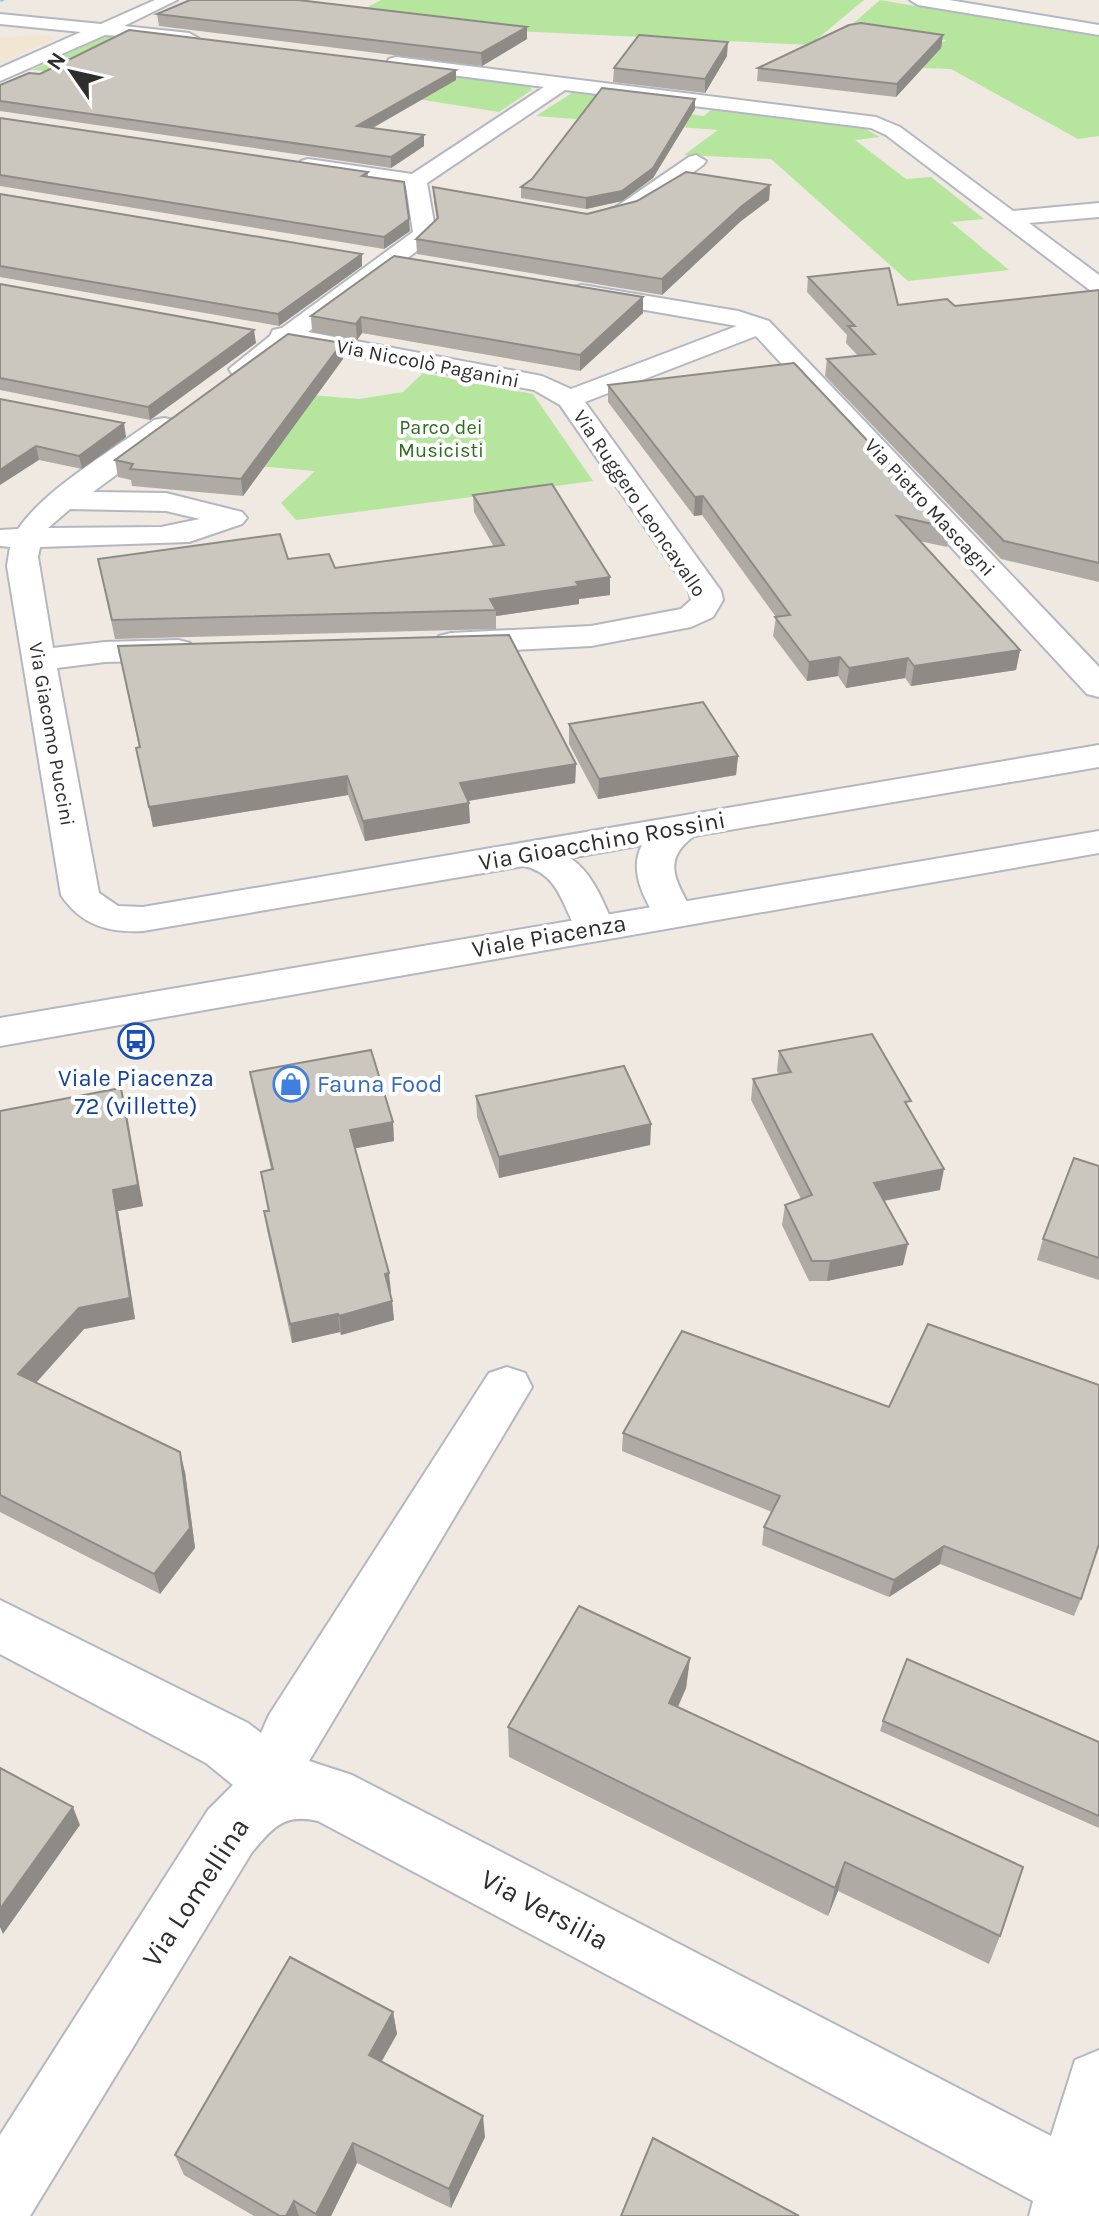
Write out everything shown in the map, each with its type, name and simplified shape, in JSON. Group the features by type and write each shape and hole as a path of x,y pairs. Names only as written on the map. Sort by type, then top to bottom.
{"street":[{"path":"0,75 169,0"},
{"path":"918,0 1099,30"},
{"path":"0,19 215,42"},
{"path":"373,61 876,123 893,131 1099,286"},
{"path":"292,162 425,188 563,83"},
{"path":"586,219 616,216 696,161"},
{"path":"227,380 425,234 425,188"},
{"path":"1009,218 1099,210"},
{"path":"353,253 426,265"},
{"path":"566,289 738,318 760,326"},
{"path":"569,399 760,326"},
{"name":"Via Pietro Mascagni","path":"760,326 1099,687"},
{"name":"Via Niccolò Paganini","path":"257,331 542,384 569,399"},
{"name":"Via Ruggero Leoncavallo","path":"421,643 591,636 674,622 702,610 707,600 705,591 569,399"},
{"path":"13,538 180,414"},
{"path":"125,425 156,432"},
{"path":"13,538 161,536 189,533 232,518 166,502 62,500"},
{"name":"Via Giacomo Puccini","path":"13,538 22,566 80,895 89,908 106,916"},
{"path":"39,660 105,652 200,649"},
{"name":"Via Gioacchino Rossini","path":"106,916 143,919 1099,756"},
{"path":"674,915 652,867 653,856 660,844 683,827"},
{"name":"Viale Piacenza","path":"0,1032 1099,842"},
{"path":"522,854 545,858 569,873 595,929"},
{"path":"278,1792 277,1765 290,1735 507,1387"},
{"path":"0,1625 227,1743 259,1769 278,1792"},
{"name":"Via Versilia","path":"278,1792 301,1788 330,1796 1079,2199"},
{"name":"Via Lomellina","path":"0,2199 230,1831 256,1803 278,1792"},
{"path":"1079,2199 1099,2084"}],"shaded area":[{"path":"48,35 54,39 0,63 0,38"}],"green space":[{"path":"381,0 864,0 810,45 491,30 360,11"},
{"path":"880,0 1099,37 1099,136 1078,139 951,69 898,67 946,40 849,27"},
{"path":"115,36 523,85 530,86 532,90 499,112 386,94 32,70 102,38"},
{"path":"575,91 606,94 598,103 704,116 714,107 862,127 880,137 855,140 906,179 931,177 984,219 951,222 1009,270 908,281 771,159 684,155 718,130 536,116"},
{"name":"Parco dei Musicisti","path":"423,373 533,394 593,481 296,520 281,503 315,471 149,457 239,389 359,399 403,392"}],"building":[{"path":"190,0 298,0 527,27 481,53 157,14"},
{"path":"861,23 943,35 897,84 758,68 849,25"},
{"path":"129,30 456,70 357,126 424,135 391,157 0,101 0,85 29,73 40,74"},
{"path":"639,35 728,42 705,79 614,68"},
{"path":"602,88 695,99 653,168 622,191 586,198 521,187 532,179"},
{"path":"0,118 368,172 362,176 404,182 409,219 384,237 0,175"},
{"path":"686,172 770,185 742,206 662,279 416,239 438,218 433,187 587,214 637,201"},
{"path":"0,194 362,254 278,314 0,266"},
{"path":"394,256 643,297 580,355 361,317 356,324 311,316"},
{"path":"889,268 898,305 947,299 955,306 1099,290 1099,563 1004,541 827,359 875,354 848,326 855,326 808,277"},
{"path":"0,284 254,330 148,407 0,378"},
{"path":"288,334 342,343 241,479 130,469 133,464 115,460"},
{"path":"794,363 950,528 897,516 1020,650 914,666 908,658 849,668 840,657 809,662 775,617 790,615 703,496 695,497 608,385"},
{"path":"0,399 124,423 79,456 36,446 0,470"},
{"path":"552,484 610,577 576,582 579,586 490,599 496,610 112,620 98,559 280,534 288,559 329,554 335,568 504,545 473,495"},
{"path":"509,635 576,764 460,783 469,803 363,821 347,776 149,807 136,748 140,747 118,646"},
{"path":"703,702 738,756 599,779 569,724"},
{"path":"872,1034 911,1101 905,1102 944,1169 874,1183 908,1244 830,1261 812,1261 785,1205 812,1195 753,1079 791,1072 779,1051"},
{"path":"371,1050 393,1122 350,1130 389,1273 385,1274 392,1301 339,1316 290,1324 264,1211 269,1211 261,1172 273,1169 250,1072"},
{"path":"624,1066 651,1124 499,1157 476,1096"},
{"path":"121,1088 138,1185 113,1190 130,1298 79,1308 18,1374 180,1452 190,1528 154,1574 0,1495 0,1111"},
{"path":"1074,1158 1099,1166 1099,1258 1043,1239"},
{"path":"928,1324 1099,1385 1099,1544 1081,1599 944,1546 894,1580 764,1527 780,1496 623,1433 682,1331 889,1407"},
{"path":"579,1606 690,1658 669,1703 1023,1867 1000,1936 845,1862 835,1888 508,1727"},
{"path":"907,1659 1099,1742 1099,1816 883,1721"},
{"path":"0,1768 73,1807 0,1909"},
{"path":"290,1957 393,2012 369,2055 483,2116 449,2189 353,2143 316,2214 294,2201 286,2216 280,2216 175,2155"},
{"path":"653,2138 799,2216 621,2216"}],"place":[{"name":"Viale Piacenza 72 (villette)","path":"136,1041"},
{"name":"Fauna Food","path":"291,1084"}]}
